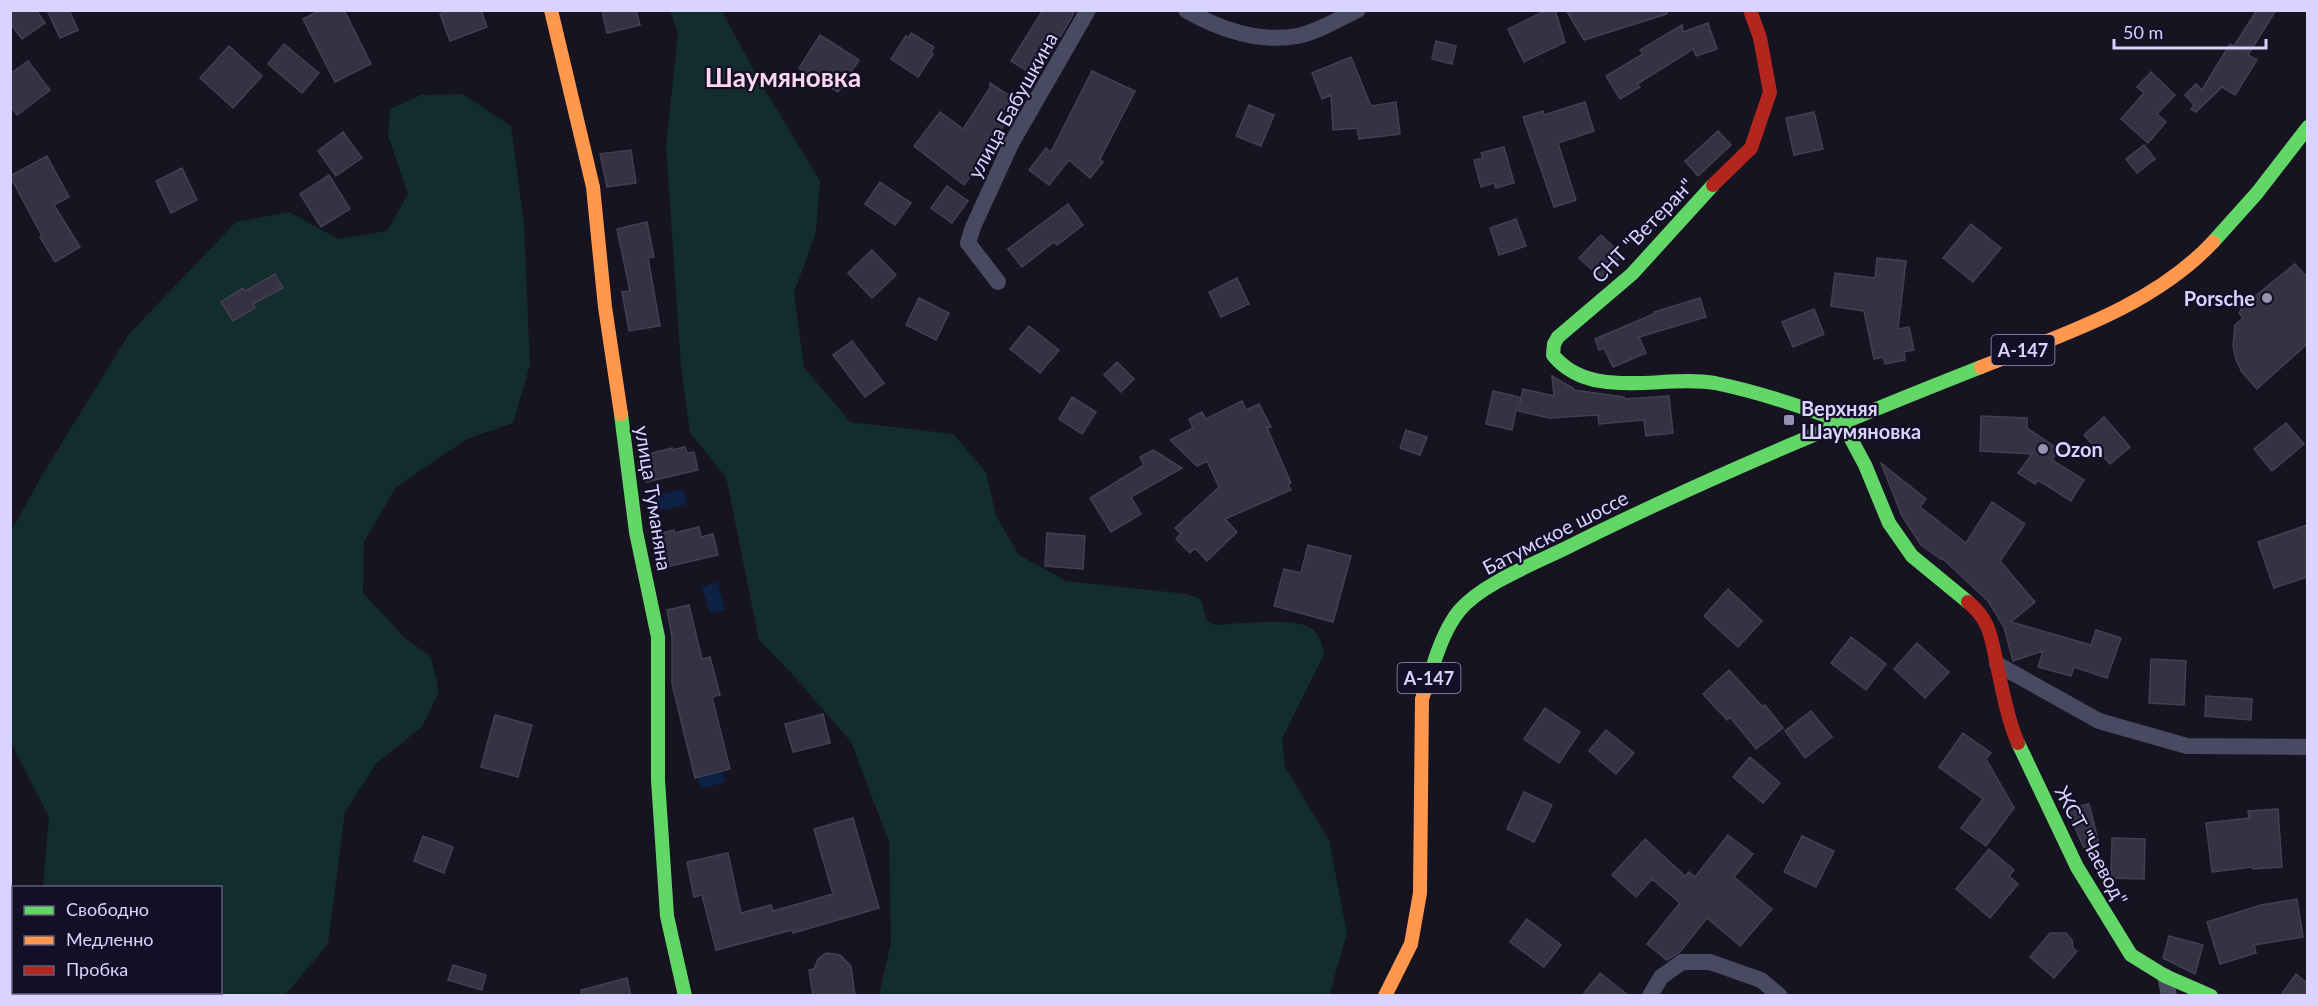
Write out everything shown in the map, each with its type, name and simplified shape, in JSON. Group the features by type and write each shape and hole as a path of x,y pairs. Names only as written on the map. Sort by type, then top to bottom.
{"main road":[{"name":"улица Туманяна","path":"551,10 593,188 605,307 636,532 658,636 657,780 667,916 685,996"},
{"name":"СНТ \"Ветеран\"","path":"1750,10 1760,38 1770,92 1766,111 1751,148 1701,197 1632,274 1558,337 1554,344 1553,356 1562,366 1586,378 1634,384 1713,383 1809,409 1842,422"},
{"name":"Батумское шоссе","path":"1385,996 1411,944 1420,893 1422,699 1440,646 1460,611 1491,585 1596,533 1842,422 2077,329 2151,292 2196,260 2233,221 2258,194 2307,127"},
{"path":"1842,422 1865,465 1889,523 1911,556 1976,609 1992,634 1997,664"},
{"name":"ЖСТ \"Чаевод\"","path":"1997,664 2016,738 2077,867 2131,955 2165,976 2211,996"}],"street":[{"name":"улица Бабушкина","path":"998,282 968,243 973,227 1011,144 1088,10"},
{"path":"1186,10 1206,22 1264,39 1299,36 1358,10"},
{"path":"1997,664 2099,721 2187,746 2307,747"},
{"path":"1650,996 1661,977 1682,962 1710,962 1761,980 1780,996"},
{"path":"2165,976 2169,996"}],"green space":[{"path":"670,11 722,11 759,80 820,181 816,232 794,293 804,367 850,422 953,434 986,472 996,516 1019,555 1066,581 1187,594 1201,599 1206,619 1215,625 1293,623 1304,625 1317,634 1324,654 1282,739 1285,767 1329,840 1347,934 1329,995 879,995 891,942 889,842 851,742 794,676 759,640 726,477 690,433 681,367 666,146 678,33"},
{"path":"463,94 511,126 524,224 530,365 513,423 467,439 396,487 364,542 363,593 404,637 431,657 439,692 422,727 376,764 345,812 328,944 285,995 11,995 10,925 12,923 12,994 222,994 222,886 43,886 49,817 11,743 11,531 44,472 129,334 236,222 289,212 338,239 387,231 408,194 388,136 390,109 421,95"}],"water":[{"path":"683,489 687,504 660,511 656,496"},
{"path":"717,582 725,609 710,613 702,587"},
{"path":"722,771 725,782 701,789 698,778"}],"building":[{"path":"10,10 36,10 45,23 22,39 10,23"},
{"path":"47,10 69,10 78,30 60,38"},
{"path":"320,10 344,10 371,64 335,82 303,19"},
{"path":"449,10 481,10 487,27 450,41 440,14"},
{"path":"602,10 636,10 640,25 607,33"},
{"path":"1043,10 1070,10 1074,13 1037,77 1011,61"},
{"path":"1547,10 1555,10 1565,42 1524,62 1508,29"},
{"path":"1566,10 1667,10 1667,14 1584,40"},
{"path":"2257,10 2276,10 2248,55 2257,60 2235,95 2222,87 2196,112 2191,109 2194,105 2185,95 2196,84 2202,90 2230,44 2234,46"},
{"path":"1708,23 1717,49 1696,56 1693,49 1637,84 1640,87 1620,99 1606,76 1643,54 1640,50 1682,25 1683,32"},
{"path":"911,33 934,47 931,52 933,54 918,77 891,59 906,36 909,37"},
{"path":"820,35 859,60 838,92 799,68"},
{"path":"1436,41 1456,46 1452,64 1432,59"},
{"path":"284,44 319,73 302,93 268,64"},
{"path":"229,46 262,76 233,108 200,78"},
{"path":"1351,57 1371,106 1396,102 1400,134 1359,139 1357,128 1333,130 1331,95 1322,99 1312,73"},
{"path":"28,61 50,90 17,115 10,105 10,74"},
{"path":"1092,71 1135,91 1100,159 1103,162 1090,178 1069,160 1049,185 1029,170 1046,148 1051,152"},
{"path":"2151,72 2175,95 2157,114 2166,122 2148,143 2121,119 2144,93 2137,87"},
{"path":"990,83 1019,102 988,149 990,150 964,185 914,146 940,112 963,129 990,88"},
{"path":"1585,102 1594,131 1558,143 1576,200 1554,207 1523,117 1543,111 1544,115"},
{"path":"1249,105 1274,115 1261,146 1236,136"},
{"path":"1814,112 1823,149 1794,155 1786,118"},
{"path":"1718,131 1731,145 1698,176 1685,161"},
{"path":"343,132 362,158 336,176 318,151"},
{"path":"2144,145 2155,159 2137,173 2126,159"},
{"path":"1504,147 1514,183 1496,188 1494,183 1481,187 1474,160 1483,158 1481,153"},
{"path":"631,150 636,183 607,187 600,154"},
{"path":"47,156 69,197 54,205 80,247 55,262 10,176"},
{"path":"182,168 197,200 171,213 156,181"},
{"path":"329,175 350,209 321,227 300,194"},
{"path":"880,182 911,203 895,225 865,204"},
{"path":"947,186 968,201 952,223 931,208"},
{"path":"1068,204 1083,225 1057,245 1054,242 1022,267 1008,249"},
{"path":"1516,219 1526,246 1499,255 1490,228"},
{"path":"647,222 654,257 648,258 660,326 629,331 622,292 630,291 617,229"},
{"path":"1971,224 2001,248 1973,282 1943,258"},
{"path":"1601,235 1622,255 1601,278 1579,258"},
{"path":"872,250 896,275 872,298 848,273"},
{"path":"1877,258 1906,261 1898,329 1909,327 1914,350 1904,352 1905,360 1885,364 1883,357 1874,359 1864,311 1831,306 1835,273 1875,278"},
{"path":"2295,264 2307,277 2307,344 2257,389 2242,372 2236,360 2233,346 2235,325 2243,318 2239,313 2244,305"},
{"path":"275,274 283,288 253,304 255,308 233,321 221,302 243,288 245,291"},
{"path":"1237,278 1249,304 1221,317 1209,292"},
{"path":"919,298 949,313 936,340 906,325"},
{"path":"1700,298 1706,317 1639,337 1646,353 1613,367 1604,348 1599,350 1595,339 1654,314 1654,312"},
{"path":"1814,309 1824,334 1793,347 1782,322"},
{"path":"1029,326 1059,350 1040,373 1010,349"},
{"path":"852,341 884,383 865,397 833,355"},
{"path":"1117,362 1134,379 1121,392 1104,375"},
{"path":"1552,376 1574,390 1625,399 1669,396 1673,433 1646,436 1644,420 1599,424 1598,415 1549,418 1518,411 1523,389 1554,396"},
{"path":"1493,391 1519,397 1512,430 1486,424"},
{"path":"1072,397 1096,412 1082,434 1059,419"},
{"path":"1242,401 1246,410 1259,404 1271,427 1267,428 1291,483 1288,485 1291,490 1225,519 1237,532 1207,561 1195,548 1190,553 1176,539 1181,534 1175,528 1219,487 1207,461 1197,466 1170,440 1193,428 1189,419 1202,412 1206,419"},
{"path":"1981,416 2027,418 2027,428 2067,455 2055,455 2052,460 2084,480 2071,501 2038,480 2035,484 2018,473 2032,454 1980,451"},
{"path":"2104,417 2130,447 2110,464 2084,435"},
{"path":"2286,423 2304,444 2272,471 2254,449"},
{"path":"1406,430 1427,437 1420,455 1400,448"},
{"path":"685,447 687,453 694,452 698,470 646,482 641,456"},
{"path":"1153,450 1182,468 1131,497 1141,514 1111,532 1090,498 1144,465 1140,457"},
{"path":"1881,463 1926,499 1920,507 1966,543 1992,502 2025,524 2000,561 2035,602 2011,622 2091,645 2096,630 2121,638 2107,678 2074,667 2071,676 2038,667 2043,651 2013,661 2004,627 1988,601 1942,558 1921,545 1902,516"},
{"path":"2307,525 2307,577 2274,588 2258,542"},
{"path":"699,527 701,537 713,534 718,555 666,567 658,534"},
{"path":"1047,533 1085,536 1083,569 1045,566"},
{"path":"1308,545 1351,556 1333,622 1274,606 1284,569 1301,573"},
{"path":"1728,589 1762,621 1738,647 1704,616"},
{"path":"689,605 702,659 710,657 720,695 712,697 730,769 695,778 672,684 672,637 667,610"},
{"path":"1851,637 1886,664 1866,690 1831,663"},
{"path":"1917,643 1949,672 1925,698 1894,669"},
{"path":"2151,659 2186,661 2184,705 2149,703"},
{"path":"1729,670 1763,707 1765,705 1783,728 1756,749 1730,717 1727,720 1703,694"},
{"path":"2206,696 2252,699 2251,720 2205,716"},
{"path":"1545,708 1580,732 1559,763 1524,739"},
{"path":"1811,711 1832,737 1805,758 1785,731"},
{"path":"823,714 830,743 793,752 785,724"},
{"path":"495,715 532,725 518,777 481,767"},
{"path":"1606,730 1634,753 1616,774 1589,751"},
{"path":"1963,733 1991,753 1986,759 2014,808 1986,846 1961,828 1983,799 1939,767"},
{"path":"1750,757 1780,783 1763,803 1733,777"},
{"path":"1524,792 1552,805 1534,842 1507,829"},
{"path":"2089,804 2099,844 2084,848 2067,809"},
{"path":"2278,809 2282,867 2253,869 2253,867 2212,872 2206,823 2249,818 2248,811"},
{"path":"853,818 879,908 793,933 792,930 716,950 702,895 694,897 687,862 728,853 741,913 771,905 773,911 833,894 814,829"},
{"path":"1728,835 1753,854 1734,877 1772,909 1740,946 1707,918 1680,952 1667,960 1647,944 1680,903 1652,879 1636,897 1612,875 1645,839 1685,876 1689,872 1695,877"},
{"path":"423,836 453,847 444,873 414,861"},
{"path":"1802,836 1834,851 1816,887 1784,872"},
{"path":"2112,838 2145,839 2144,879 2111,878"},
{"path":"1989,849 2014,870 2009,876 2018,884 1990,918 1956,889"},
{"path":"2297,899 2303,937 2254,945 2256,953 2220,964 2207,922 2261,905"},
{"path":"1527,919 1561,945 1544,967 1510,942"},
{"path":"2050,933 2066,933 2072,940 2073,948 2077,951 2054,978 2030,957"},
{"path":"2169,936 2203,945 2195,974 2163,958"},
{"path":"826,953 840,955 851,966 855,996 813,996 809,970 814,969 818,959"},
{"path":"453,965 486,975 482,990 448,980"},
{"path":"1600,973 1629,996 1582,996"},
{"path":"2296,974 2307,983 2307,996 2280,996"},
{"path":"627,978 631,996 581,996 581,990"}],"traffic: fast":[{"path":"2213,242 2257,193 2308,127"},
{"path":"1713,185 1632,274 1558,337 1554,344 1553,355 1569,369 1587,378 1629,383 1695,381 1715,383 1779,400 1842,422 1865,465 1889,523 1912,556 1968,602"},
{"path":"1432,669 1443,638 1454,617 1469,601 1495,583 1618,522 1721,475 1824,430 1981,367"},
{"path":"621,414 636,532 658,637 658,780 667,916 685,996"},
{"path":"2018,743 2077,867 2131,955 2165,976 2211,996"}],"traffic: slow":[{"path":"551,10 593,187 605,307 621,414"},
{"path":"1981,367 2073,331 2134,302 2189,265 2213,242"},
{"path":"1385,996 1411,944 1420,893 1422,699 1432,669"}],"traffic: jam":[{"path":"1713,185 1751,148 1770,92 1760,38 1750,10"},
{"path":"1968,602 1976,609 1989,630 2011,725 2018,743"}],"place":[{"name":"Porsche","path":"2267,298"},
{"name":"Верхняя Шаумяновка","path":"1789,420"},
{"name":"Ozon","path":"2043,449"}],"district":[{"name":"Шаумяновка","path":"783,77"}]}
